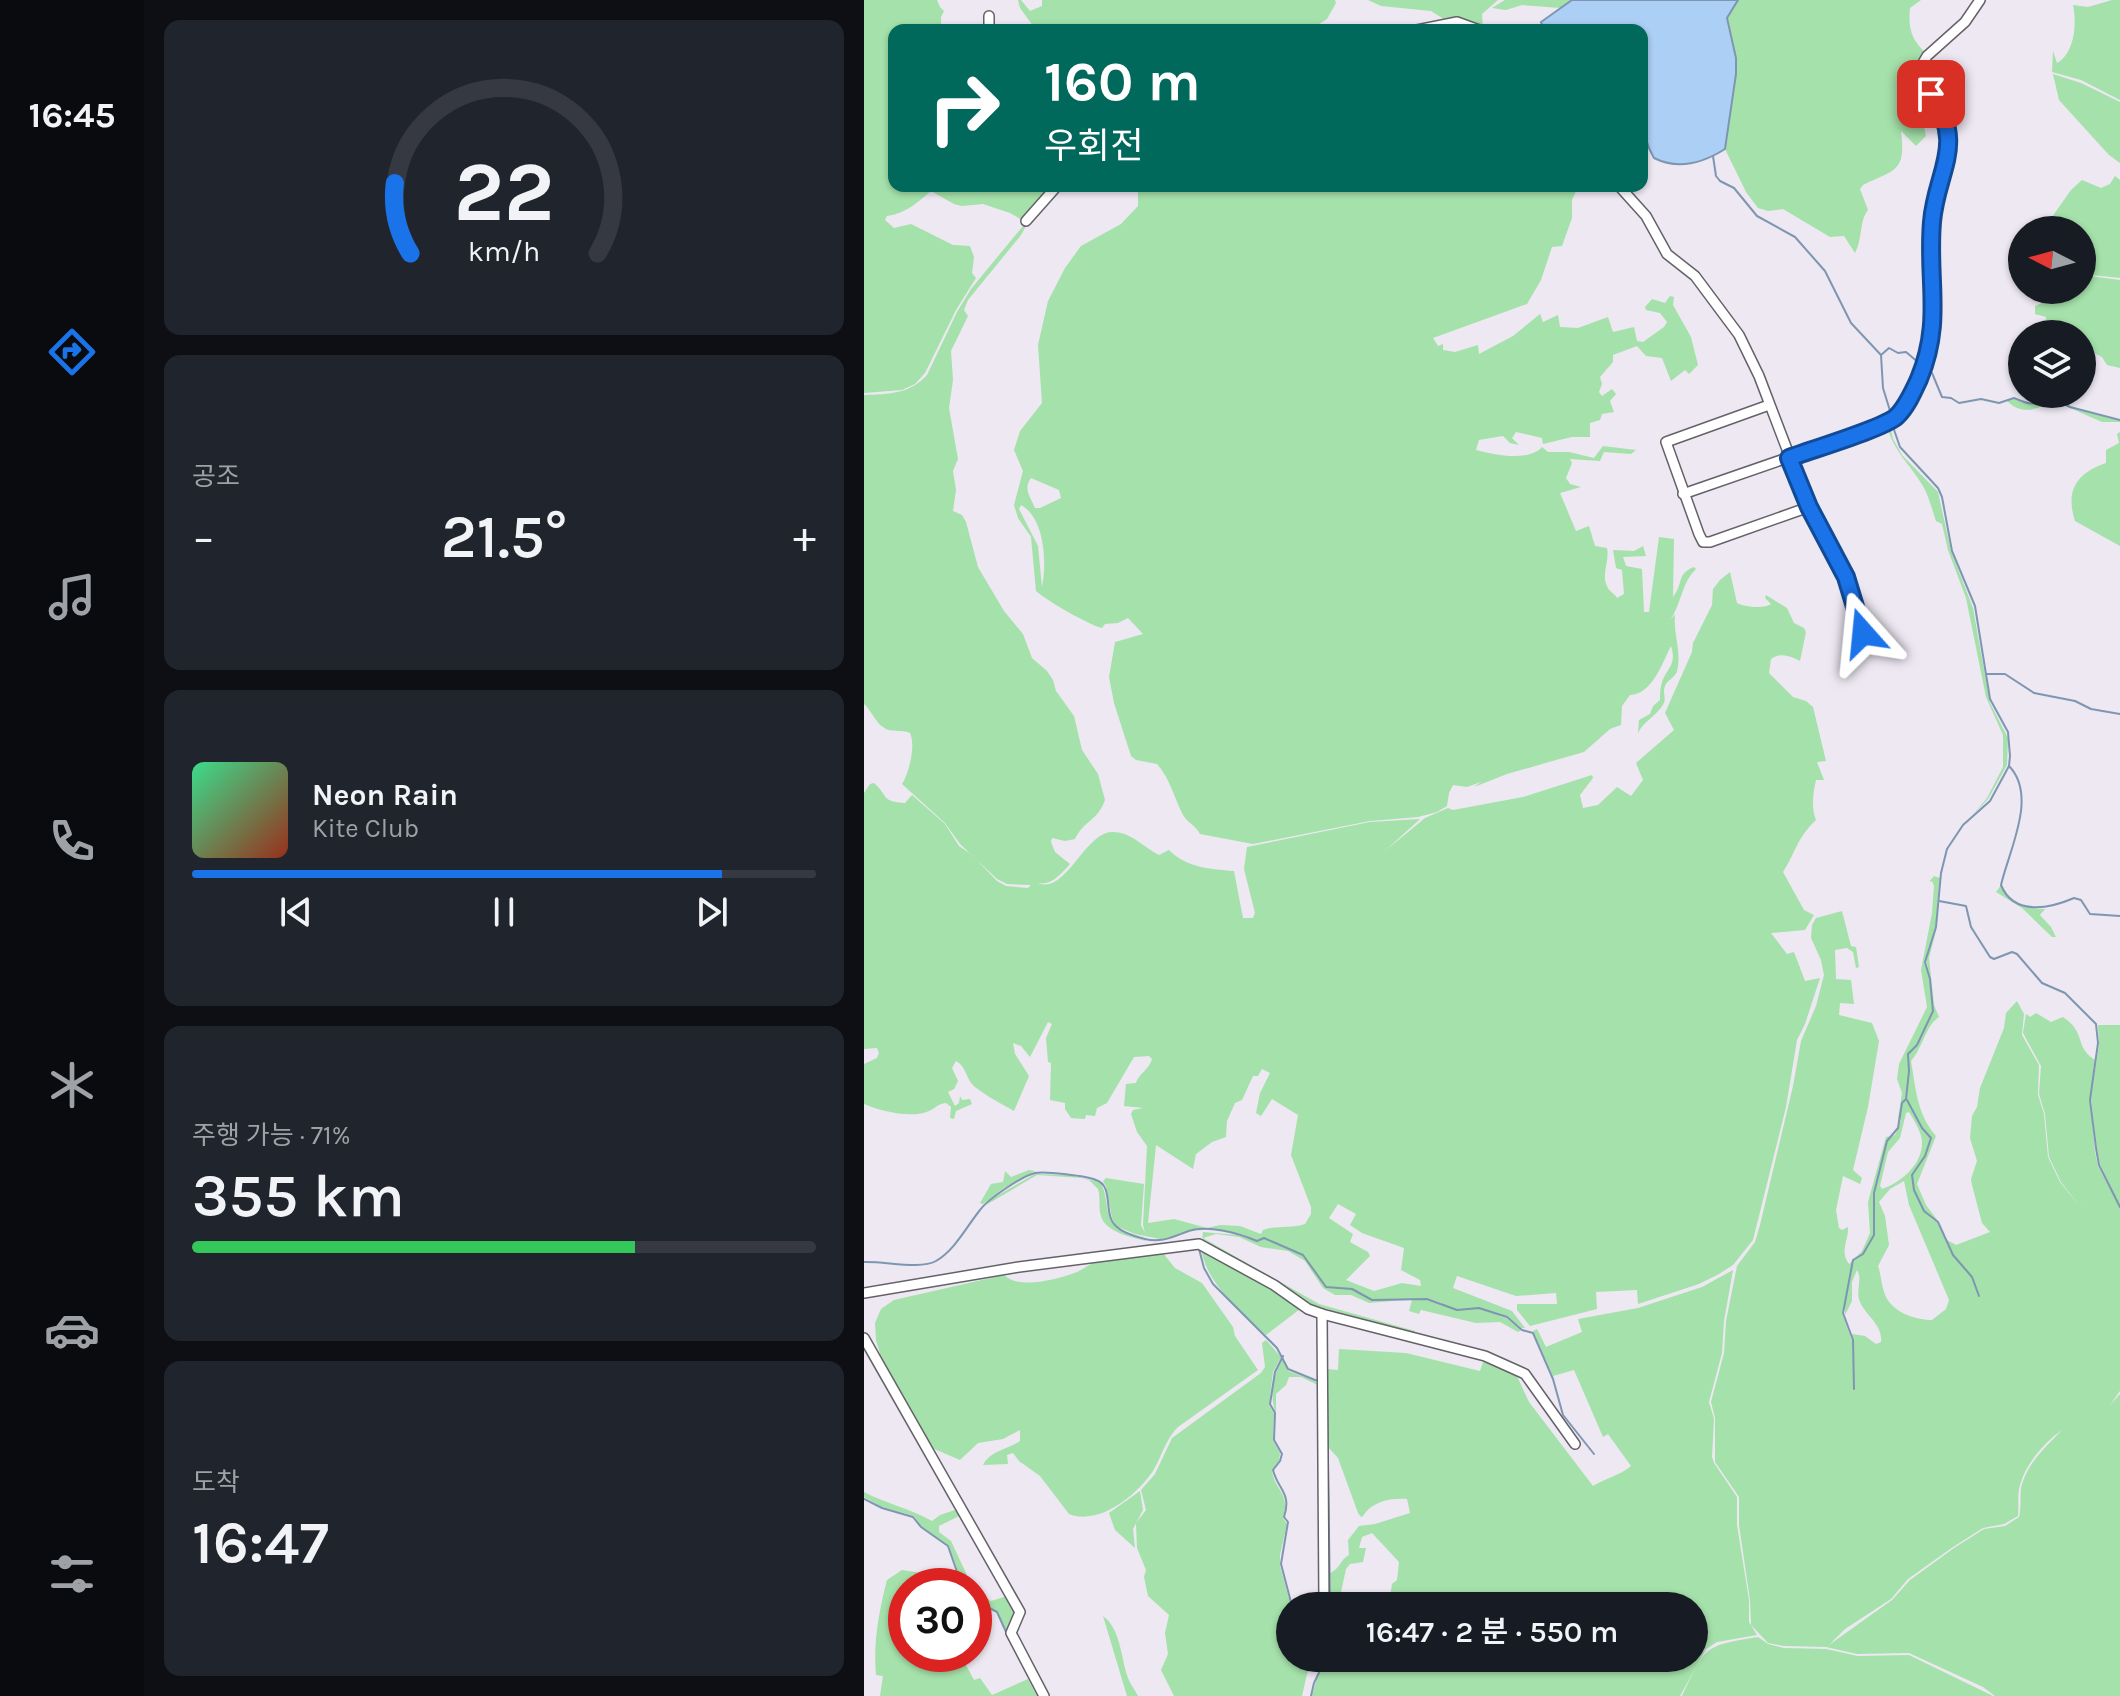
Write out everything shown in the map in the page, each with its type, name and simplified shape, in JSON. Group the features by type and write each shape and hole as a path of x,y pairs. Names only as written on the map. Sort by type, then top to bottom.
{"street":[{"path":"1683,494 1893,420 1909,400 1933,335 1932,221 1948,155 1942,110 1924,82 1920,68 1927,56 1965,22 1980,0"},
{"path":"989,16 989,24"},
{"path":"1026,221 1052,192"},
{"path":"1624,192 1646,216 1667,254 1695,276 1739,335 1759,376 1809,507 1846,577 1869,648"},
{"path":"1769,405 1666,442 1683,494 1703,542 1809,507"},
{"path":"864,1293 1019,1267 1195,1243 1274,1285 1308,1309 1485,1356 1525,1374 1575,1444"},
{"path":"1322,1314 1324,1592"},
{"path":"864,1338 1020,1612 1011,1633 1044,1696"}],"green space":[{"path":"864,0 937,0 944,11 941,24 888,24 888,192 930,192 885,220 894,228 911,224 953,245 970,246 974,257 972,273 976,278 956,310 925,373 915,384 902,390 864,393"},
{"path":"1018,0 1030,11 1042,6 1042,0 1335,0 1336,3 1327,19 1319,24 1032,24"},
{"path":"1368,0 1498,0 1482,14 1483,24 1459,24 1431,11 1381,6"},
{"path":"1505,0 1572,0 1560,8 1522,5 1506,10 1492,8"},
{"path":"1738,0 1921,0 1910,8 1910,22 1914,39 1927,54 1919,76 1914,76 1912,86 1921,108 1926,136 1916,146 1901,131 1900,162 1891,172 1860,189 1868,210 1855,253 1844,236 1830,237 1783,209 1768,211 1758,208 1746,192 1725,149 1736,74 1736,58 1727,17"},
{"path":"2120,0 2120,100 2081,80 2052,72 2053,51 2057,63 2071,45 2075,20 2073,5 2088,7"},
{"path":"2053,74 2081,83 2120,102 2120,163 2059,100"},
{"path":"2115,176 2120,180 2120,278 2096,275 2096,216 2053,216 2082,180 2101,188 2110,184"},
{"path":"933,192 1048,192 1024,221 983,204 954,204"},
{"path":"1054,192 1059,192 1042,211 1032,215"},
{"path":"1138,192 1576,192 1572,200 1572,218 1562,246 1552,247 1541,280 1527,304 1433,338 1438,346 1443,344 1443,350 1455,352 1478,345 1479,354 1513,336 1540,314 1543,322 1558,315 1560,327 1578,328 1608,317 1613,332 1634,327 1637,341 1643,342 1667,322 1660,313 1646,310 1645,307 1652,299 1665,303 1670,296 1674,297 1673,305 1691,337 1698,365 1689,374 1685,370 1671,381 1662,358 1646,356 1637,346 1613,355 1613,362 1600,377 1602,384 1599,392 1602,396 1612,389 1616,394 1610,401 1614,412 1602,414 1600,420 1590,423 1590,437 1572,437 1543,444 1542,438 1516,432 1512,438 1519,445 1510,443 1503,436 1479,440 1476,450 1520,456 1542,447 1548,452 1569,452 1594,458 1603,446 1636,450 1631,454 1604,452 1600,461 1570,459 1572,463 1566,478 1570,484 1581,487 1560,493 1576,531 1589,526 1595,546 1607,548 1606,583 1617,598 1624,594 1622,570 1616,568 1613,550 1634,551 1643,546 1646,556 1623,557 1626,566 1642,569 1644,612 1649,612 1659,537 1674,539 1673,597 1682,576 1694,567 1696,569 1672,618 1675,614 1679,657 1677,671 1665,686 1663,705 1638,733 1639,720 1650,714 1660,700 1660,689 1673,659 1671,646 1651,683 1630,695 1622,706 1621,725 1610,729 1584,752 1474,787 1481,782 1467,787 1453,785 1447,806 1437,812 1418,817 1370,821 1253,844 1200,834 1183,815 1166,776 1157,764 1131,756 1114,703 1109,677 1115,642 1143,634 1128,618 1105,624 1102,628 1096,626 1036,591 1031,537 1018,518 1014,505 1023,471 1014,450 1020,431 1042,403 1038,345 1048,301 1065,268 1081,246 1121,224 1138,206","holes":["1031,478 1059,490 1061,498 1035,508 1027,489","1021,505 1035,520 1044,554 1042,587 1038,546 1019,509"]},
{"path":"1032,215 1021,235 968,300 964,310 968,316 951,351 953,380 949,408 958,459 953,471 956,490 953,511 962,515 966,522 978,567 985,579 1004,611 1023,634 1032,658 1047,671 1056,691 1074,716 1082,750 1098,774 1105,800 1075,839 1065,841 1052,838 1055,852 1070,864 1051,881 1038,883 1048,884 1058,880 1103,834 1120,833 1132,837 1159,855 1169,850 1191,864 1234,871 1243,918 1253,918 1255,913 1244,869 1247,847 1370,822 1420,819 1385,851 1425,818 1448,808 1453,810 1523,797 1592,775 1593,778 1580,795 1583,808 1598,805 1617,787 1631,796 1643,780 1636,763 1674,730 1665,713 1712,605 1713,589 1720,580 1730,572 1737,603 1768,606 1771,604 1766,595 1787,608 1794,623 1804,628 1806,632 1800,661 1786,656 1775,657 1771,659 1769,673 1793,697 1813,707 1826,761 1817,762 1824,780 1816,780 1813,795 1816,820 1800,840 1783,872 1804,910 1814,915 1805,930 1771,933 1787,954 1794,952 1805,981 1820,978 1797,1040 1786,1107 1753,1240 1733,1265 1699,1284 1638,1304 1637,1290 1596,1292 1597,1309 1530,1326 1517,1310 1517,1304 1557,1304 1556,1293 1516,1296 1457,1276 1453,1288 1512,1311 1525,1328 1507,1317 1496,1315 1506,1318 1521,1330 1518,1332 1500,1322 1476,1323 1421,1310 1419,1314 1409,1311 1412,1300 1445,1304 1427,1298 1369,1303 1351,1295 1335,1295 1323,1288 1305,1261 1288,1251 1261,1247 1239,1237 1216,1234 1203,1238 1319,1304 1415,1333 1312,1305 1202,1242 1203,1232 1238,1235 1258,1241 1242,1234 1209,1229 1185,1231 1178,1236 1160,1239 1116,1226 1103,1181 1106,1178 1144,1184 1141,1225 1145,1233 1147,1146 1137,1132 1131,1114 1133,1110 1143,1108 1124,1106 1126,1084 1136,1083 1151,1063 1149,1056 1134,1057 1107,1103 1097,1108 1095,1116 1086,1115 1085,1119 1071,1118 1065,1103 1050,1100 1051,1063 1048,1062 1046,1038 1052,1024 1048,1022 1030,1057 1021,1046 1013,1043 1015,1054 1029,1076 1014,1111 975,1087 956,1061 952,1068 958,1081 954,1089 948,1092 955,1106 960,1096 962,1100 970,1099 972,1104 956,1111 954,1119 950,1118 951,1107 946,1103 914,1114 864,1104 864,1064 877,1058 879,1053 877,1048 864,1049 864,793 874,783 892,801 905,803 912,795 945,824 959,846 971,854 945,823 902,784 911,759 910,733 885,728 864,704 864,395 906,389 927,375 971,289","holes":["976,859 1007,884 1031,885 1028,888 1006,886 997,881","1262,1069 1270,1073 1260,1093 1256,1113 1261,1116 1272,1099 1298,1115 1291,1155 1311,1207 1305,1224 1263,1230 1261,1234 1240,1226 1207,1228 1174,1219 1148,1223 1156,1145 1193,1169 1196,1154 1212,1142 1226,1137 1227,1121 1235,1103 1242,1100 1253,1076 1258,1076","1338,1204 1356,1214 1350,1225 1362,1233 1404,1248 1401,1270 1420,1280 1421,1286 1402,1283 1374,1291 1346,1280 1370,1256 1350,1242 1353,1234 1329,1218"]},
{"path":"2096,277 2120,280 2120,368 2107,365 2096,354 2096,320 2046,320 2046,317 2035,314 2035,306 2096,304"},
{"path":"2070,408 2120,420 2102,422"},
{"path":"1890,426 1902,455 1938,492 1951,551 1973,608 1990,703 2008,738 2007,765 1988,799 1972,816 1987,798 2003,767 2003,735 1986,697 1966,598 1942,524 1936,521 1923,486 1894,444 1887,427"},
{"path":"2120,432 2120,546 2075,521 2072,500 2081,478 2106,463 2106,450 2119,443 2117,434"},
{"path":"1934,876 1940,878 1936,923 1927,956 1937,927 1929,958 1934,1005 1939,1017 1911,1061 1921,1110 1936,1136 1917,1184 1926,1205 1938,1221 1928,1217 1937,1222 1955,1260 1947,1240 1956,1245 1990,1232 1982,1223 1971,1179 1977,1161 1970,1138 1972,1116 2004,1028 2006,1013 2017,1001 2024,1014 2022,1035 2039,1065 2038,1095 2044,1114 2048,1157 2060,1182 2081,1208 2061,1182 2049,1157 2045,1114 2039,1094 2041,1066 2023,1033 2026,1014 2030,1017 2036,1013 2051,1022 2063,1017 2075,1029 2085,1050 2095,1060 2090,1100 2095,1152 2098,1166 2119,1205 2100,1164 2091,1098 2099,1045 2098,1025 2120,1025 2120,1391 2110,1405 2120,1394 2120,1696 1995,1696 1983,1687 1909,1653 1857,1654 1826,1647 1784,1646 1768,1643 1751,1625 1739,1525 1739,1497 1715,1462 1715,1418 1711,1402 1724,1353 1726,1321 1737,1266 1755,1242 1801,1041 1816,1006 1824,975 1811,938 1812,925 1816,918 1842,911 1851,946 1856,947 1859,967 1856,968 1853,952 1847,948 1835,950 1836,979 1851,980 1854,1004 1840,1003 1839,1015 1872,1023 1879,1041 1853,1170 1862,1178 1860,1184 1843,1176 1836,1210 1839,1228 1848,1227 1845,1250 1849,1264 1862,1251 1870,1233 1868,1202 1886,1137 1895,1135 1901,1120 1898,1119 1902,1093 1897,1079 1899,1064 1927,1007 1921,970 1932,913 1934,886 1932,881 1929,882","holes":["1909,1112 1922,1138 1919,1158 1909,1172 1882,1189 1880,1186 1888,1152 1900,1138 1906,1113","1904,1181 1909,1205 1949,1300 1946,1309 1932,1320 1903,1313 1891,1304 1884,1292 1878,1266 1889,1245 1885,1216 1879,1202 1890,1189","1857,1270 1860,1302 1877,1326 1881,1342 1876,1344 1865,1336 1852,1334 1852,1341 1842,1313 1845,1302 1845,1315 1852,1301 1852,1282","2062,1430 2039,1454 2025,1476 2019,1517 2005,1526 1984,1529 1954,1548 1910,1580 1892,1600 1829,1645 1845,1629 1891,1599 1908,1579 1953,1547 1983,1528 2004,1524 2018,1516 2023,1477 2043,1447"]},
{"path":"2001,885 2008,896 2019,904 2045,909 2040,915 2056,937 2052,937 2022,908 1996,892"},
{"path":"1029,1170 1035,1171 980,1203 991,1184 1003,1182 1005,1171 1011,1177"},
{"path":"1035,1174 1070,1175 1100,1182 1114,1225 1147,1241 1120,1233 1108,1226 1100,1213 1098,1189 1082,1178 1037,1175 986,1205"},
{"path":"1201,1248 1284,1295 1300,1309 1266,1335 1217,1285 1204,1261"},
{"path":"1162,1252 1175,1268 1202,1283 1258,1370 1178,1427 1153,1471 1137,1490 1105,1512 1081,1517 1069,1514 1040,1476 1013,1453 1007,1455 1008,1464 983,1465 995,1453 1020,1441 1020,1430 1003,1439 978,1443 960,1460 932,1448 883,1364 875,1323 881,1309 894,1300 1004,1275 1019,1282 1039,1282 1069,1275 1106,1258"},
{"path":"1733,1270 1722,1353 1709,1402 1714,1419 1712,1457 1737,1497 1737,1525 1749,1600 1749,1622 1757,1635 1717,1642 1708,1648 1708,1592 1391,1592 1392,1584 1397,1580 1399,1562 1372,1533 1362,1537 1359,1548 1366,1548 1363,1562 1350,1564 1341,1592 1331,1592 1330,1573 1349,1555 1348,1540 1359,1526 1410,1513 1407,1499 1388,1500 1372,1507 1361,1517 1338,1458 1329,1448 1327,1369 1338,1370 1339,1349 1406,1353 1480,1371 1484,1359 1515,1372 1529,1402 1593,1486 1631,1466 1608,1434 1603,1437 1574,1370 1553,1376 1533,1331 1537,1329 1546,1347 1582,1332 1578,1319 1638,1308 1702,1287"},
{"path":"1266,1340 1281,1357 1273,1372 1269,1405 1274,1414 1273,1441 1280,1453 1272,1471 1284,1497 1283,1518 1287,1524 1280,1566 1287,1592 1276,1592 1276,1672 1308,1672 1302,1696 1174,1696 1161,1670 1168,1654 1165,1633 1169,1615 1148,1596 1144,1577 1146,1570 1137,1548 1136,1523 1146,1510 1141,1490 1155,1474 1172,1438 1261,1373 1265,1367 1262,1343"},
{"path":"1283,1359 1288,1371 1313,1380 1320,1386 1301,1377 1289,1377 1286,1385 1276,1394 1276,1413 1273,1386"},
{"path":"1140,1491 1143,1510 1133,1529 1135,1548 1115,1530 1109,1513"},
{"path":"864,1492 932,1521 958,1509 961,1515 939,1526 939,1532 951,1541 964,1568 957,1568 949,1546 921,1527 914,1516 882,1507 864,1497"},
{"path":"887,1580 888,1672 970,1672 974,1680 980,1678 992,1695 1028,1679 1037,1696 880,1696 883,1676 876,1675 876,1639"},
{"path":"1007,1596 1017,1614 1010,1637 997,1612 992,1609 992,1601"},
{"path":"1103,1616 1114,1628 1128,1678 1138,1696 1127,1696"},
{"path":"1758,1637 1768,1644 1784,1648 1826,1649 1858,1656 1909,1655 1993,1696 1682,1696 1694,1672 1708,1672 1708,1651 1726,1643"},
{"path":"1319,1672 1693,1672 1680,1696 1312,1696"}],"water":[{"path":"1572,0 1738,0 1727,18 1736,58 1736,74 1725,149 1690,163 1672,164 1654,158 1648,146 1648,24 1541,22"}],"waterway":[{"path":"1713,156 1716,176 1720,181 1734,188 1757,216 1795,237 1825,271 1851,323 1881,355 1883,388 1891,414"},
{"path":"1881,355 1889,348 1898,353 1906,352 1919,363"},
{"path":"1924,367 1932,373 1942,397 1959,403 1981,399 1999,403 2014,398 2032,404 2051,397 2070,407 2120,420"},
{"path":"1854,1389 1853,1340 1843,1313 1853,1260 1863,1254 1874,1235 1874,1193 1887,1141 1898,1128 1902,1103 1906,1099 1908,1054 1917,1045 1933,1011 1925,962 1936,927 1941,873 1947,849 1963,825 1990,801 2009,766 2010,756 2008,732 1990,699 1975,606 1952,551 1942,497 1938,488 1900,447 1892,424"},
{"path":"1987,674 2005,674 2034,693 2120,714"},
{"path":"2009,766 2017,778 2021,808 2001,885 2007,895 2015,902 2034,907 2055,905 2074,898 2081,900 2090,914 2120,916"},
{"path":"1939,901 1966,906 1971,927 1990,957 1994,959 2012,952 2017,954 2042,983 2065,993 2096,1024 2098,1043 2090,1100 2096,1148 2099,1165 2120,1207"},
{"path":"1907,1100 1931,1138 1925,1156 1912,1175 1914,1190 1924,1211 1938,1222 1953,1255 1972,1277 1979,1296"},
{"path":"864,1262 929,1264 955,1244 984,1205 1029,1175 1047,1173 1091,1178 1105,1188 1113,1222 1134,1236 1161,1240 1194,1230 1213,1229 1257,1241 1264,1238 1303,1255 1326,1287 1352,1289 1372,1300 1427,1299 1457,1310 1479,1308 1507,1317 1522,1330 1533,1333 1553,1379 1563,1415 1594,1454"},
{"path":"1199,1249 1204,1268 1213,1284 1277,1348 1288,1369 1320,1382"},
{"path":"1283,1356 1275,1372 1270,1404 1275,1413 1274,1440 1282,1454 1273,1470 1286,1502 1284,1517 1288,1522 1281,1564 1288,1592"},
{"path":"1327,1390 1330,1592"},
{"path":"864,1499 913,1517 921,1527 948,1546 956,1568"},
{"path":"992,1609 997,1612 1007,1634"},
{"path":"1311,1696 1319,1672"}],"route":[{"path":"1863,633 1846,577 1809,507 1789,458 1893,420 1909,400 1924,367 1934,320 1932,221 1948,155 1946,124 1942,110 1931,94"}]}
